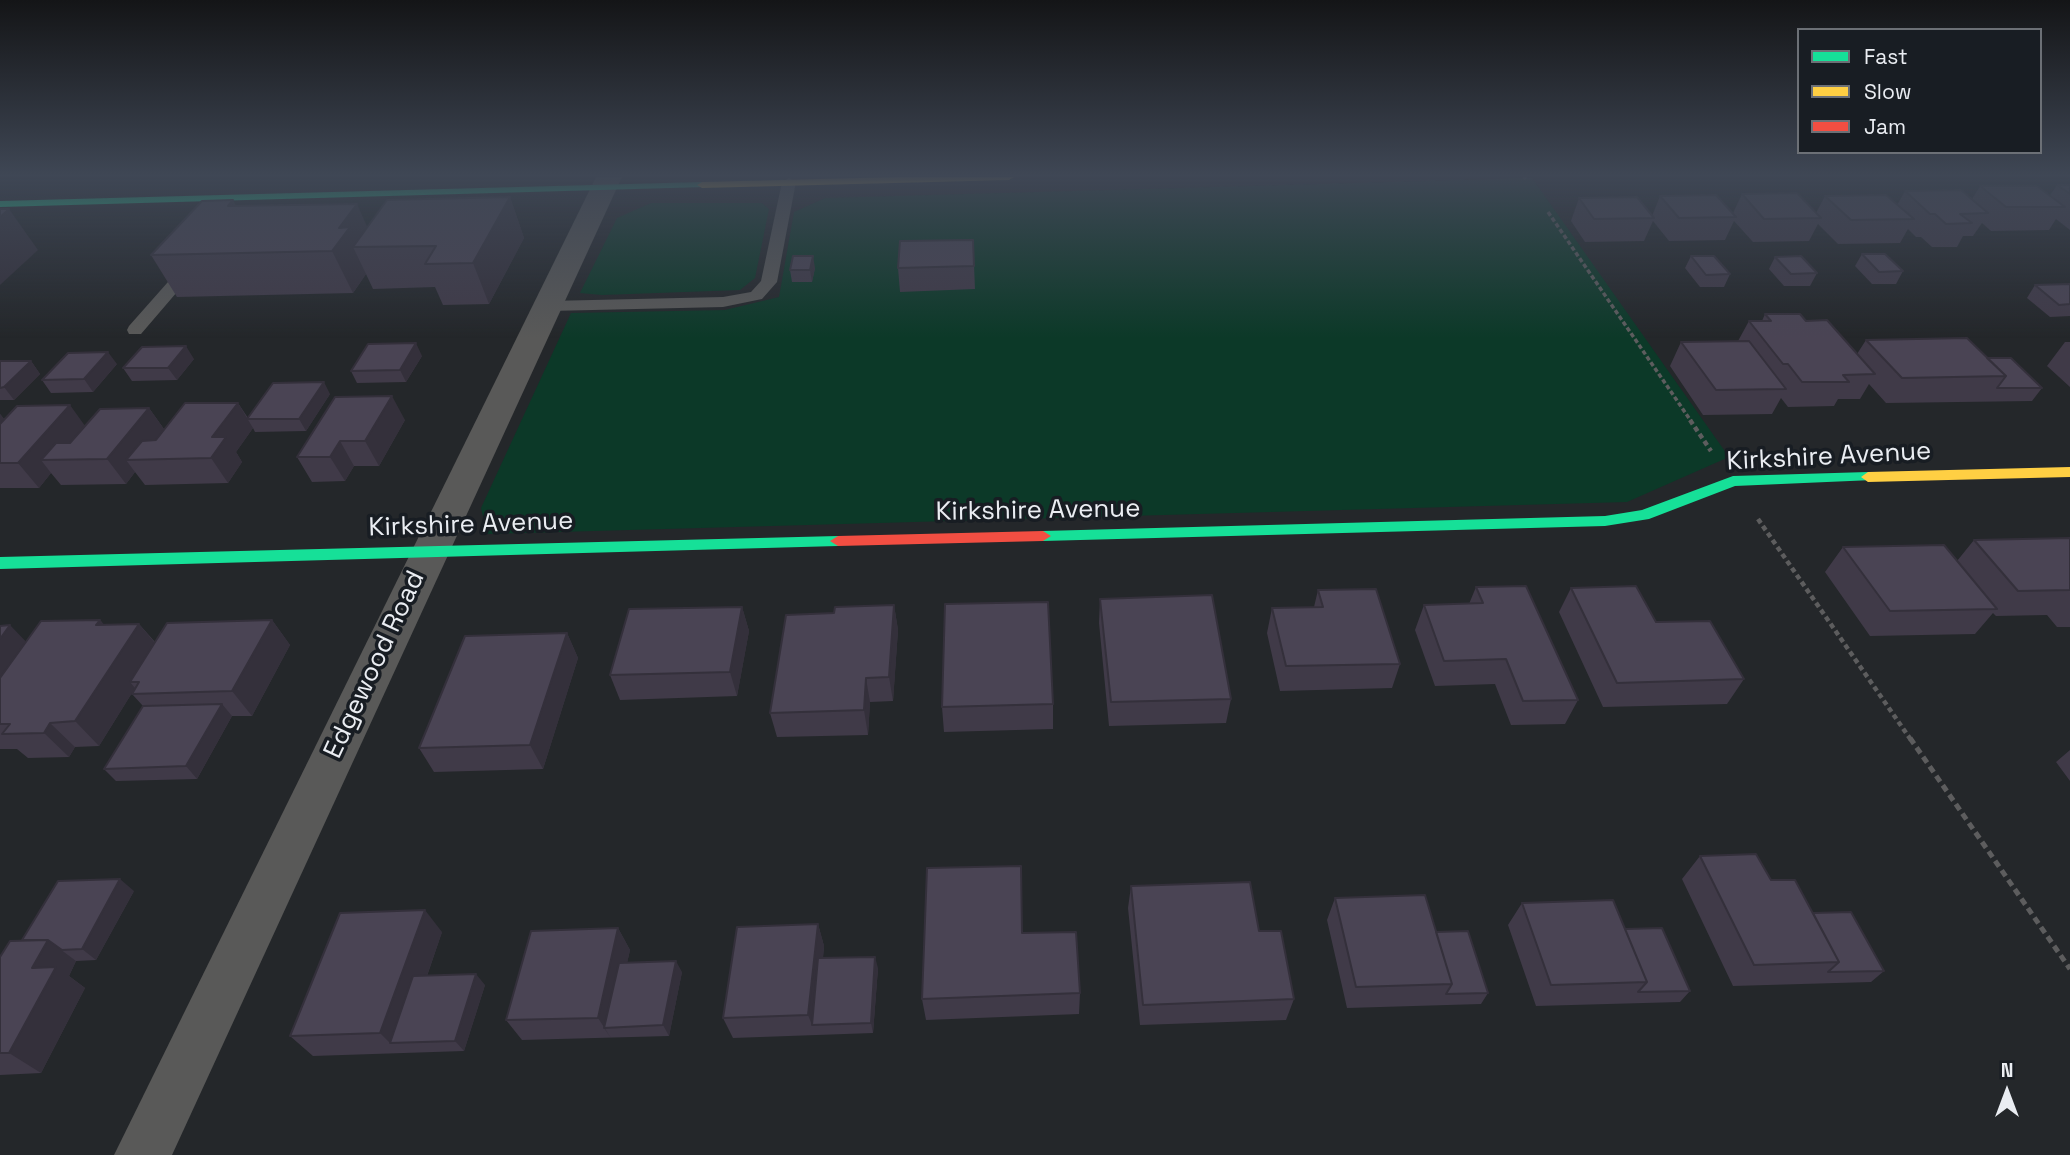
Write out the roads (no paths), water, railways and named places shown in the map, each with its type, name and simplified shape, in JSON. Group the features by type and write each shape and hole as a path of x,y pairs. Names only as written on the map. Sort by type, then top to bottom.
{"street":[{"name":"Edgewood Road","path":"143,1155 584,231"},
{"name":"Kirkshire Avenue","path":"0,563 1605,521 1644,515 1733,481 2070,472"}],"lane":[{"path":"549,306 723,302 756,296 769,282 779,231"},
{"path":"135,330 199,256"}]}
